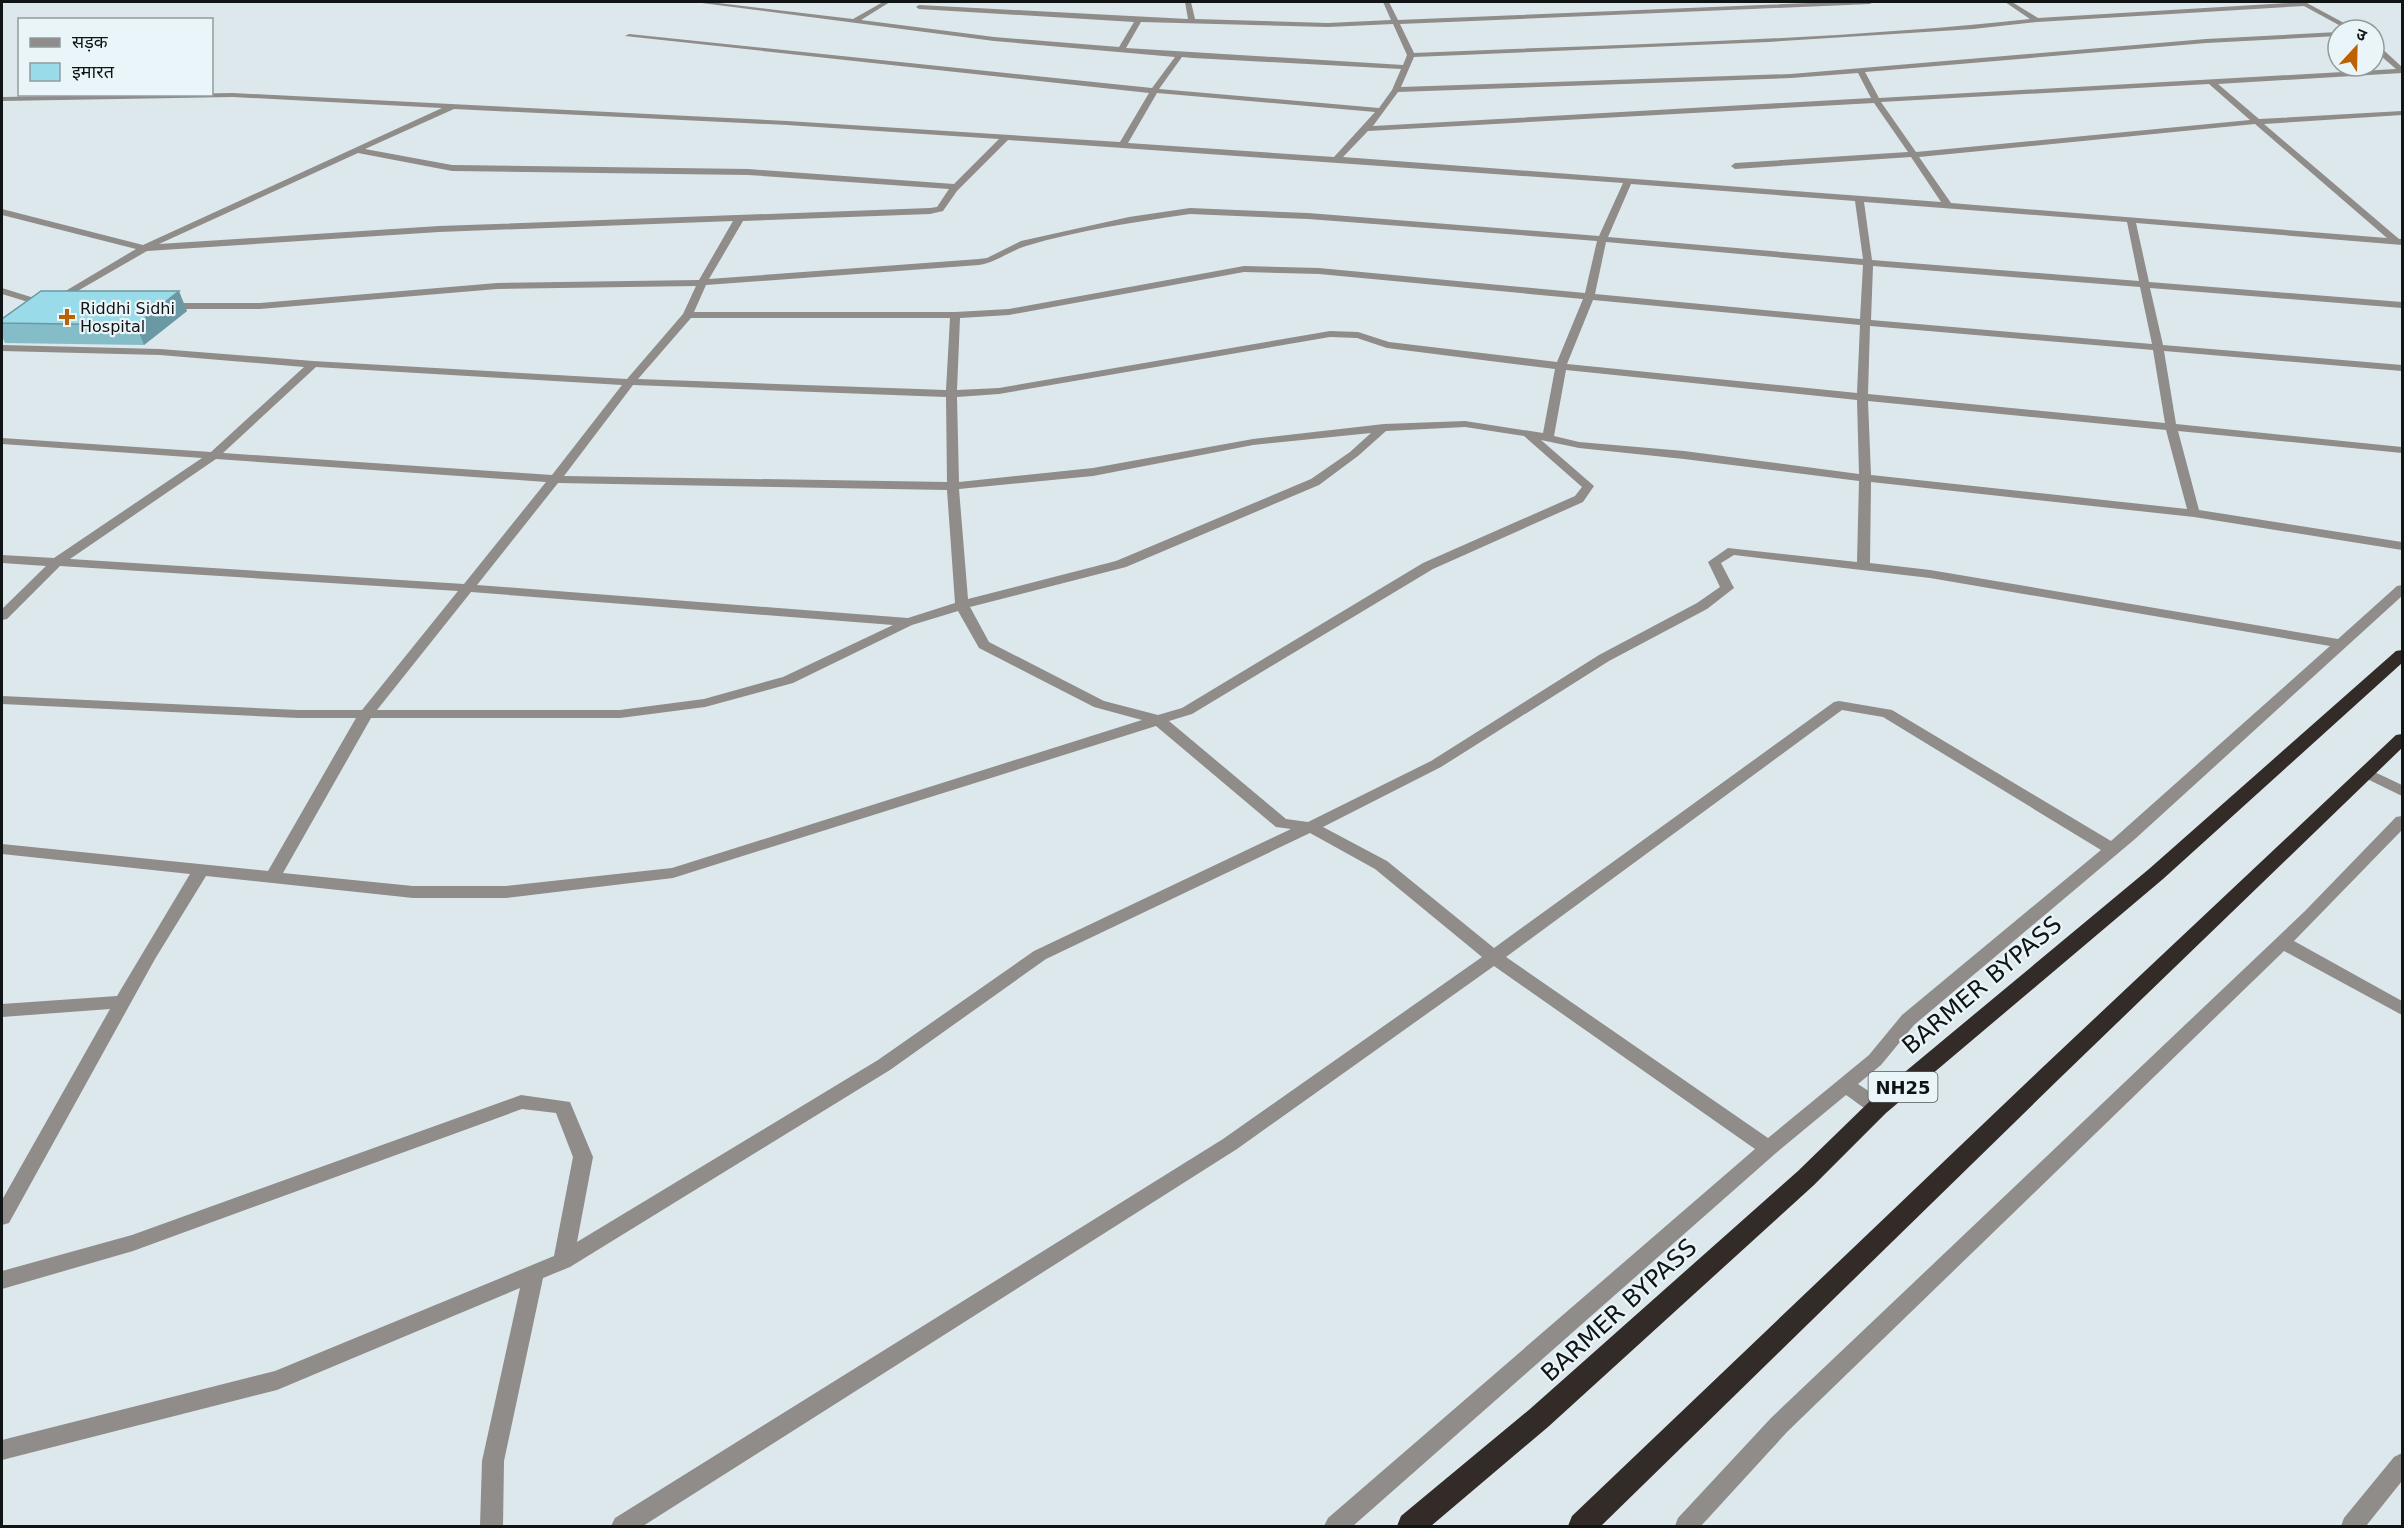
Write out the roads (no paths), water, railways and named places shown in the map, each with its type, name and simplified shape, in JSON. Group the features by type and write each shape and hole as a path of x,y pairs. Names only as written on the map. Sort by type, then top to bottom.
{"highway":[{"name":"BARMER BYPASS","path":"1411,1527 1539,1418 1806,1178 1878,1107 2165,867 2403,655"},
{"path":"1582,1527 2052,1072 2403,739"}],"street":[{"path":"697,2 994,39 1180,55 1406,67"},
{"path":"853,21 887,2"},
{"path":"1188,2 1192,22"},
{"path":"1335,159 1365,129 1396,90 1411,55 1386,2"},
{"path":"1620,2 1633,11"},
{"path":"919,7 1139,20 1317,25 1870,2"},
{"path":"2008,2 2037,20"},
{"path":"1411,55 1768,40 2303,2 2332,18"},
{"path":"1121,50 1139,20"},
{"path":"1396,90 1791,76 2206,41 2326,35"},
{"path":"629,36 1232,99 1380,111"},
{"path":"1123,145 1154,91 1180,55"},
{"path":"2386,56 2403,70"},
{"path":"1860,70 1877,102 1948,205"},
{"path":"1365,129 1877,102 2403,70"},
{"path":"2211,82 2400,242"},
{"path":"213,95 455,105 1006,137 1335,159 2131,219 2400,242"},
{"path":"2,99 175,96"},
{"path":"38,311 143,249 455,105"},
{"path":"1735,166 1914,154 2257,122 2403,113"},
{"path":"2,212 143,249 439,229 930,211 940,209 957,186 1006,137"},
{"path":"355,150 452,168 748,172 957,186"},
{"path":"1548,438 1561,366 1589,297 1602,240 1628,181"},
{"path":"1859,199 1868,262 1862,396 1865,477 1863,567"},
{"path":"154,306 260,306 497,286 702,283 990,260 1022,244 1129,219 1179,211 1308,216 2403,305"},
{"path":"273,877 366,714 630,382 688,315 702,283 740,217"},
{"path":"2131,219 2158,347 2171,426 2194,513"},
{"path":"688,315 956,315 1009,312 1244,269 1319,271 1864,322 2403,368"},
{"path":"2,291 47,304 71,305"},
{"path":"956,315 951,394 953,486 962,605 984,645 1099,704 1158,720 1282,823 1310,827 1381,865 1494,957 1769,1148"},
{"path":"2,348 160,351 314,364 630,382 951,394 999,391 1330,334 1358,336 1387,345 1561,366 2403,450"},
{"path":"2,616 56,563 212,457 314,364"},
{"path":"2,441 555,479 953,486 1093,472 1253,442 1384,428 1465,424 1527,433 1579,445 2194,513 2403,546"},
{"path":"2,700 298,714 620,714 705,704 788,680 909,622 962,605 1121,564 1316,482 1384,428"},
{"path":"2,849 412,892 506,892 673,873 1187,711 1428,566 1579,499 1588,486 1527,433"},
{"path":"2,1450 277,1380 563,1261 884,1065 1040,955 1310,827 1436,764 1604,658 1702,606 1726,588 1714,562 1732,551 1930,574 2341,644"},
{"path":"2,559 466,588 909,622"},
{"path":"1336,1527 1769,1148 1875,1060 1908,1020 2112,849 2403,589"},
{"path":"623,1527 1230,1144 1494,957 1839,705 1887,713 2112,849"},
{"path":"2366,773 2403,791"},
{"path":"1686,1527 1779,1425 2282,942 2403,820"},
{"path":"2,1217 123,1002 201,870"},
{"path":"2282,942 2403,1009"},
{"path":"2,1010 123,1002"},
{"path":"1845,1085 1878,1107"},
{"path":"2,1280 133,1243 521,1102 563,1107 583,1157 563,1261"},
{"path":"492,1527 493,1461 534,1273"},
{"path":"2352,1527 2403,1464"}],"place":[{"name":"Riddhi Sidhi Hospital","path":"67,317"}]}
